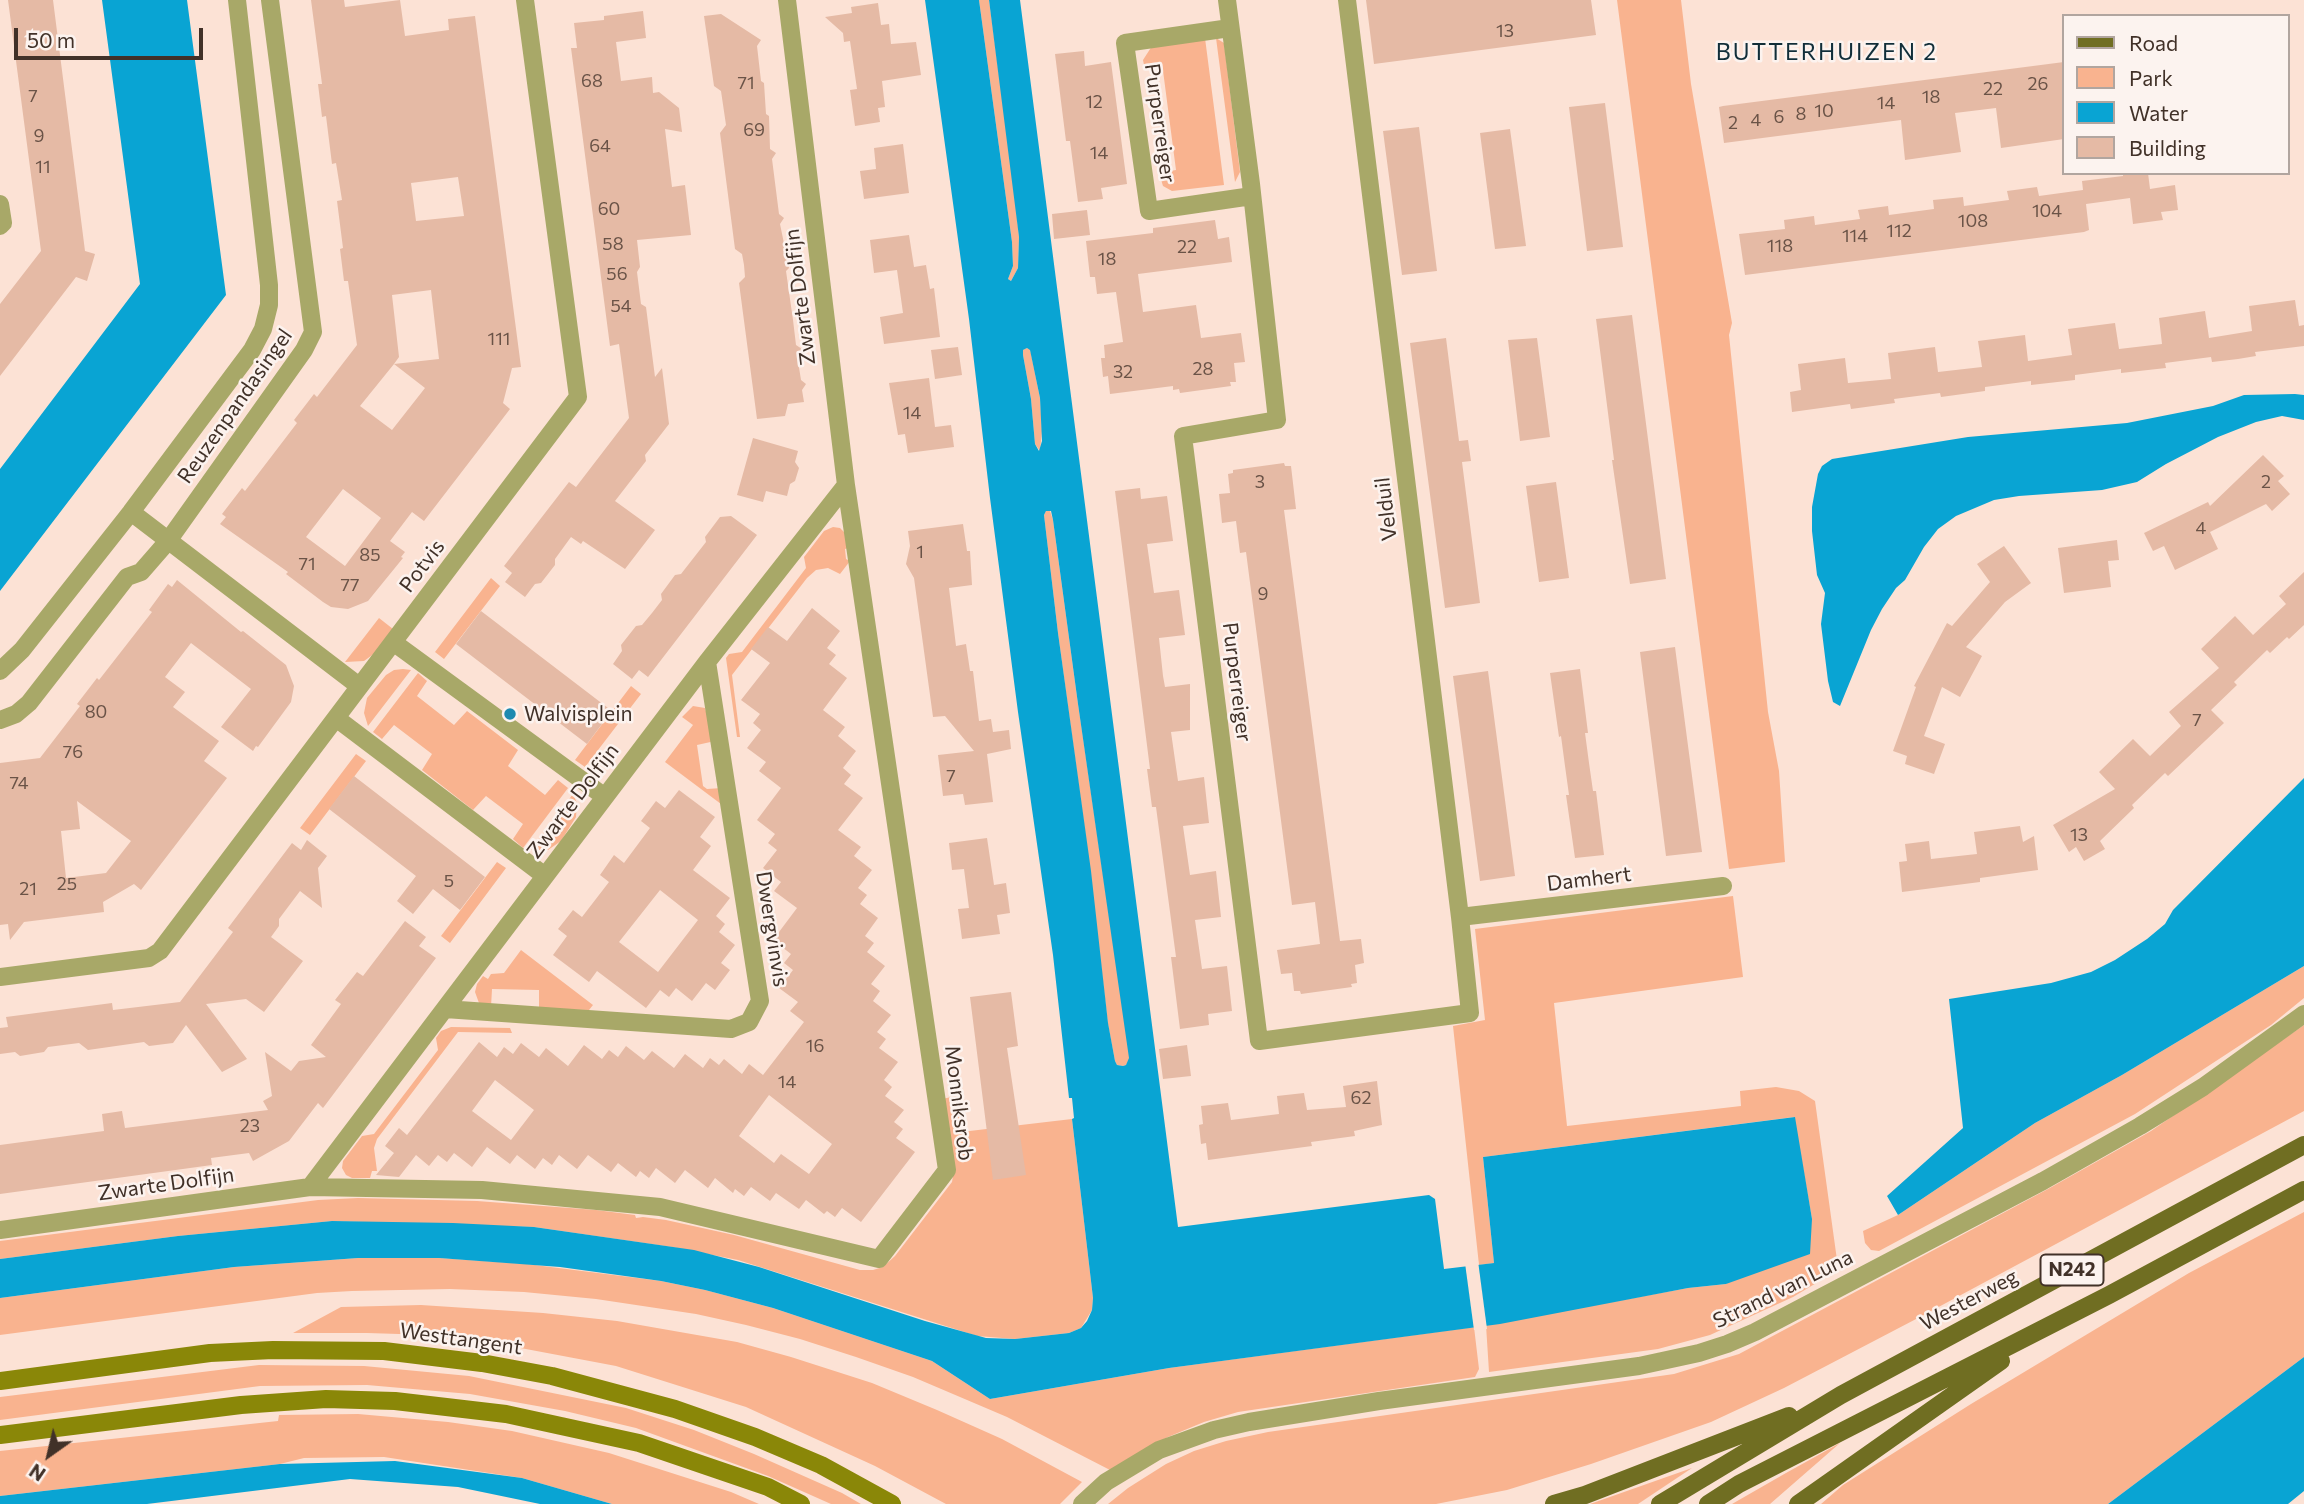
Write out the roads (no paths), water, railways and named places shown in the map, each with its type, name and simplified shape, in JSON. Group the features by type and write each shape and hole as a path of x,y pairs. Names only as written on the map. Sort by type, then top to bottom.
{"main road":[{"name":"Westerweg","path":"1660,1504 1841,1395 2304,1145"},
{"name":"N242","path":"1708,1504 1739,1484 2056,1322 2304,1190"},
{"name":"N242","path":"1798,1504 2056,1322"},
{"name":"Westtangent","path":"0,1381 210,1353 273,1350 384,1351 482,1363 564,1379 675,1409 755,1437 821,1465 892,1504"},
{"path":"1554,1504 1585,1495 1841,1395"},
{"path":"0,1435 241,1405 326,1399 395,1401 506,1414 628,1441 768,1487 801,1504"}],"street":[{"name":"Reuzenpandasingel","path":"0,671 22,650 131,512 252,350 267,317 269,285 237,0"},
{"name":"Reuzenpandasingel","path":"0,720 16,714 29,703 127,577 141,572 168,541 304,350 313,332 270,0"},
{"name":"Potvis","path":"0,977 149,958 160,951 578,397 525,0"},
{"name":"Zwarte Dolfijn","path":"0,1230 310,1188 604,797 846,485 787,0"},
{"name":"Purperreiger","path":"1227,0 1277,420 1183,436 1259,1041 1470,1013"},
{"name":"Velduil","path":"1347,0 1470,1013"},
{"name":"Purperreiger","path":"1230,28 1125,43 1149,211 1252,196"},
{"path":"0,204 3,223 0,226"},
{"name":"Monniksrob","path":"310,1188 482,1190 660,1207 880,1259 947,1170 846,485"},
{"path":"131,512 359,686"},
{"path":"393,642 604,797"},
{"name":"Dwergvinvis","path":"444,1009 731,1029 749,1022 760,1001 707,662"},
{"path":"336,718 545,876"},
{"name":"Damhert","path":"1460,917 1723,886"},
{"name":"Strand van Luna","path":"1082,1504 1106,1482 1159,1450 1214,1430 1379,1401 1639,1366 1727,1344 1755,1332 2043,1181 2140,1126 2203,1087 2304,1014"}],"water":[{"path":"102,0 187,0 226,295 0,591 0,469 140,284"},
{"path":"925,0 979,0 1012,242 1013,266 1008,279 1011,281 1018,268 1019,237 989,0 1020,0 1178,1227 1429,1195 1435,1199 1444,1269 1494,1263 1483,1157 1795,1117 1812,1219 1810,1254 1726,1284 1688,1288 1500,1324 1169,1368 990,1399 932,1361 773,1308 661,1281 560,1267 439,1258 358,1258 234,1267 0,1298 0,1259 178,1236 332,1221 453,1223 534,1227 694,1250 759,1267 986,1338 1015,1339 1069,1333 1081,1328 1092,1310 1093,1298 1072,1119 1072,1098 1069,1098 1053,955 1018,712 969,319","holes":["1023,350 1030,350 1040,398 1042,441 1039,451 1035,444 1023,355","1046,511 1051,511 1053,520 1129,1058 1123,1066 1117,1065 1115,1061 1108,1023 1091,871 1058,633 1044,515"]},
{"path":"2244,395 2304,395 2304,420 2282,416 2256,422 2218,437 2137,482 2102,490 1994,500 1956,516 1938,529 1905,580 1882,609 1840,706 1833,702 1821,624 1825,593 1817,575 1812,531 1812,507 1818,474 1822,466 1832,459 1968,437 2127,423 2213,406"},
{"path":"2304,778 2304,966 2122,1075 2035,1123 1898,1215 1887,1196 1963,1128 1949,999 2051,983 2091,972 2115,960 2165,924 2173,910"},
{"path":"2304,1357 2304,1491 2288,1504 2108,1504"},
{"path":"395,1461 522,1478 612,1504 540,1504 458,1487 350,1479 147,1504 0,1504 0,1496 280,1464"}],"place":[{"name":"Walvisplein","path":"510,714"}],"district":[{"name":"BUTTERHUIZEN 2","path":"1827,52"}]}
